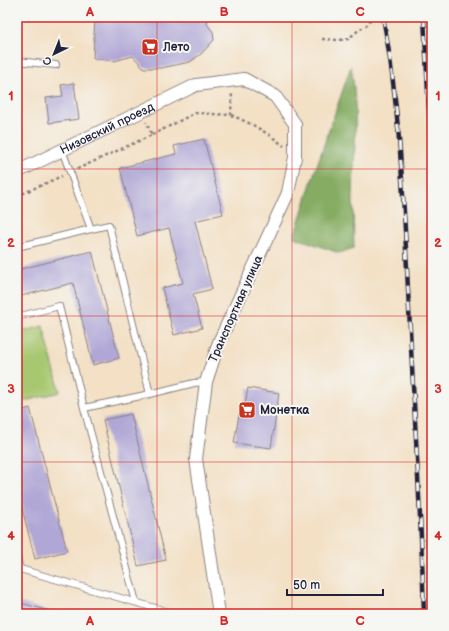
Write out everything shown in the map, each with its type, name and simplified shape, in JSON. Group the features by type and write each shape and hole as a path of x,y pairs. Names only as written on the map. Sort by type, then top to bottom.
{"street":[{"name":"Транспортная улица","path":"196,84 244,79 275,96 295,124 295,157 288,194 219,342 206,382 196,459 219,614"},
{"name":"Низовский проезд","path":"17,172 196,84"}],"lane":[{"path":"17,61 56,64"},
{"path":"62,150 91,229"},
{"path":"17,247 109,224 150,394"},
{"path":"17,317 59,306 84,408 136,602"},
{"path":"84,408 194,383 206,382"},
{"path":"17,557 19,571 176,614"}],"path":[{"path":"322,40 348,39 366,26 372,17"},
{"path":"231,115 232,80"},
{"path":"141,112 152,135"},
{"path":"17,196 152,135 195,113 231,115 253,125 284,146"}],"green space":[{"path":"351,66 355,98 353,196 354,248 339,253 294,237"},
{"path":"43,326 60,392 17,403 17,333"}],"building":[{"name":"Лето","path":"95,17 208,17 207,24 213,32 214,40 201,54 190,62 161,68 144,68 133,56 114,61 93,58"},
{"path":"74,83 79,119 49,123 46,98 63,96 61,85"},
{"path":"204,139 223,214 195,221 212,289 193,294 202,328 174,335 162,288 183,283 169,228 137,236 120,168 176,154 174,146"},
{"path":"92,251 119,358 93,365 73,283 17,297 17,270"},
{"path":"248,388 279,393 271,448 234,443 239,415 243,415"},
{"path":"30,408 67,551 35,559 17,489 17,412"},
{"path":"131,414 166,560 138,566 103,420"},
{"path":"17,602 50,611 50,614 17,614"}],"railway":[{"path":"383,17 394,89 401,163 424,614"},
{"path":"424,17 432,169"}],"place":[{"name":"Лето","path":"150,47"},
{"name":"Монетка","path":"247,410"}]}
